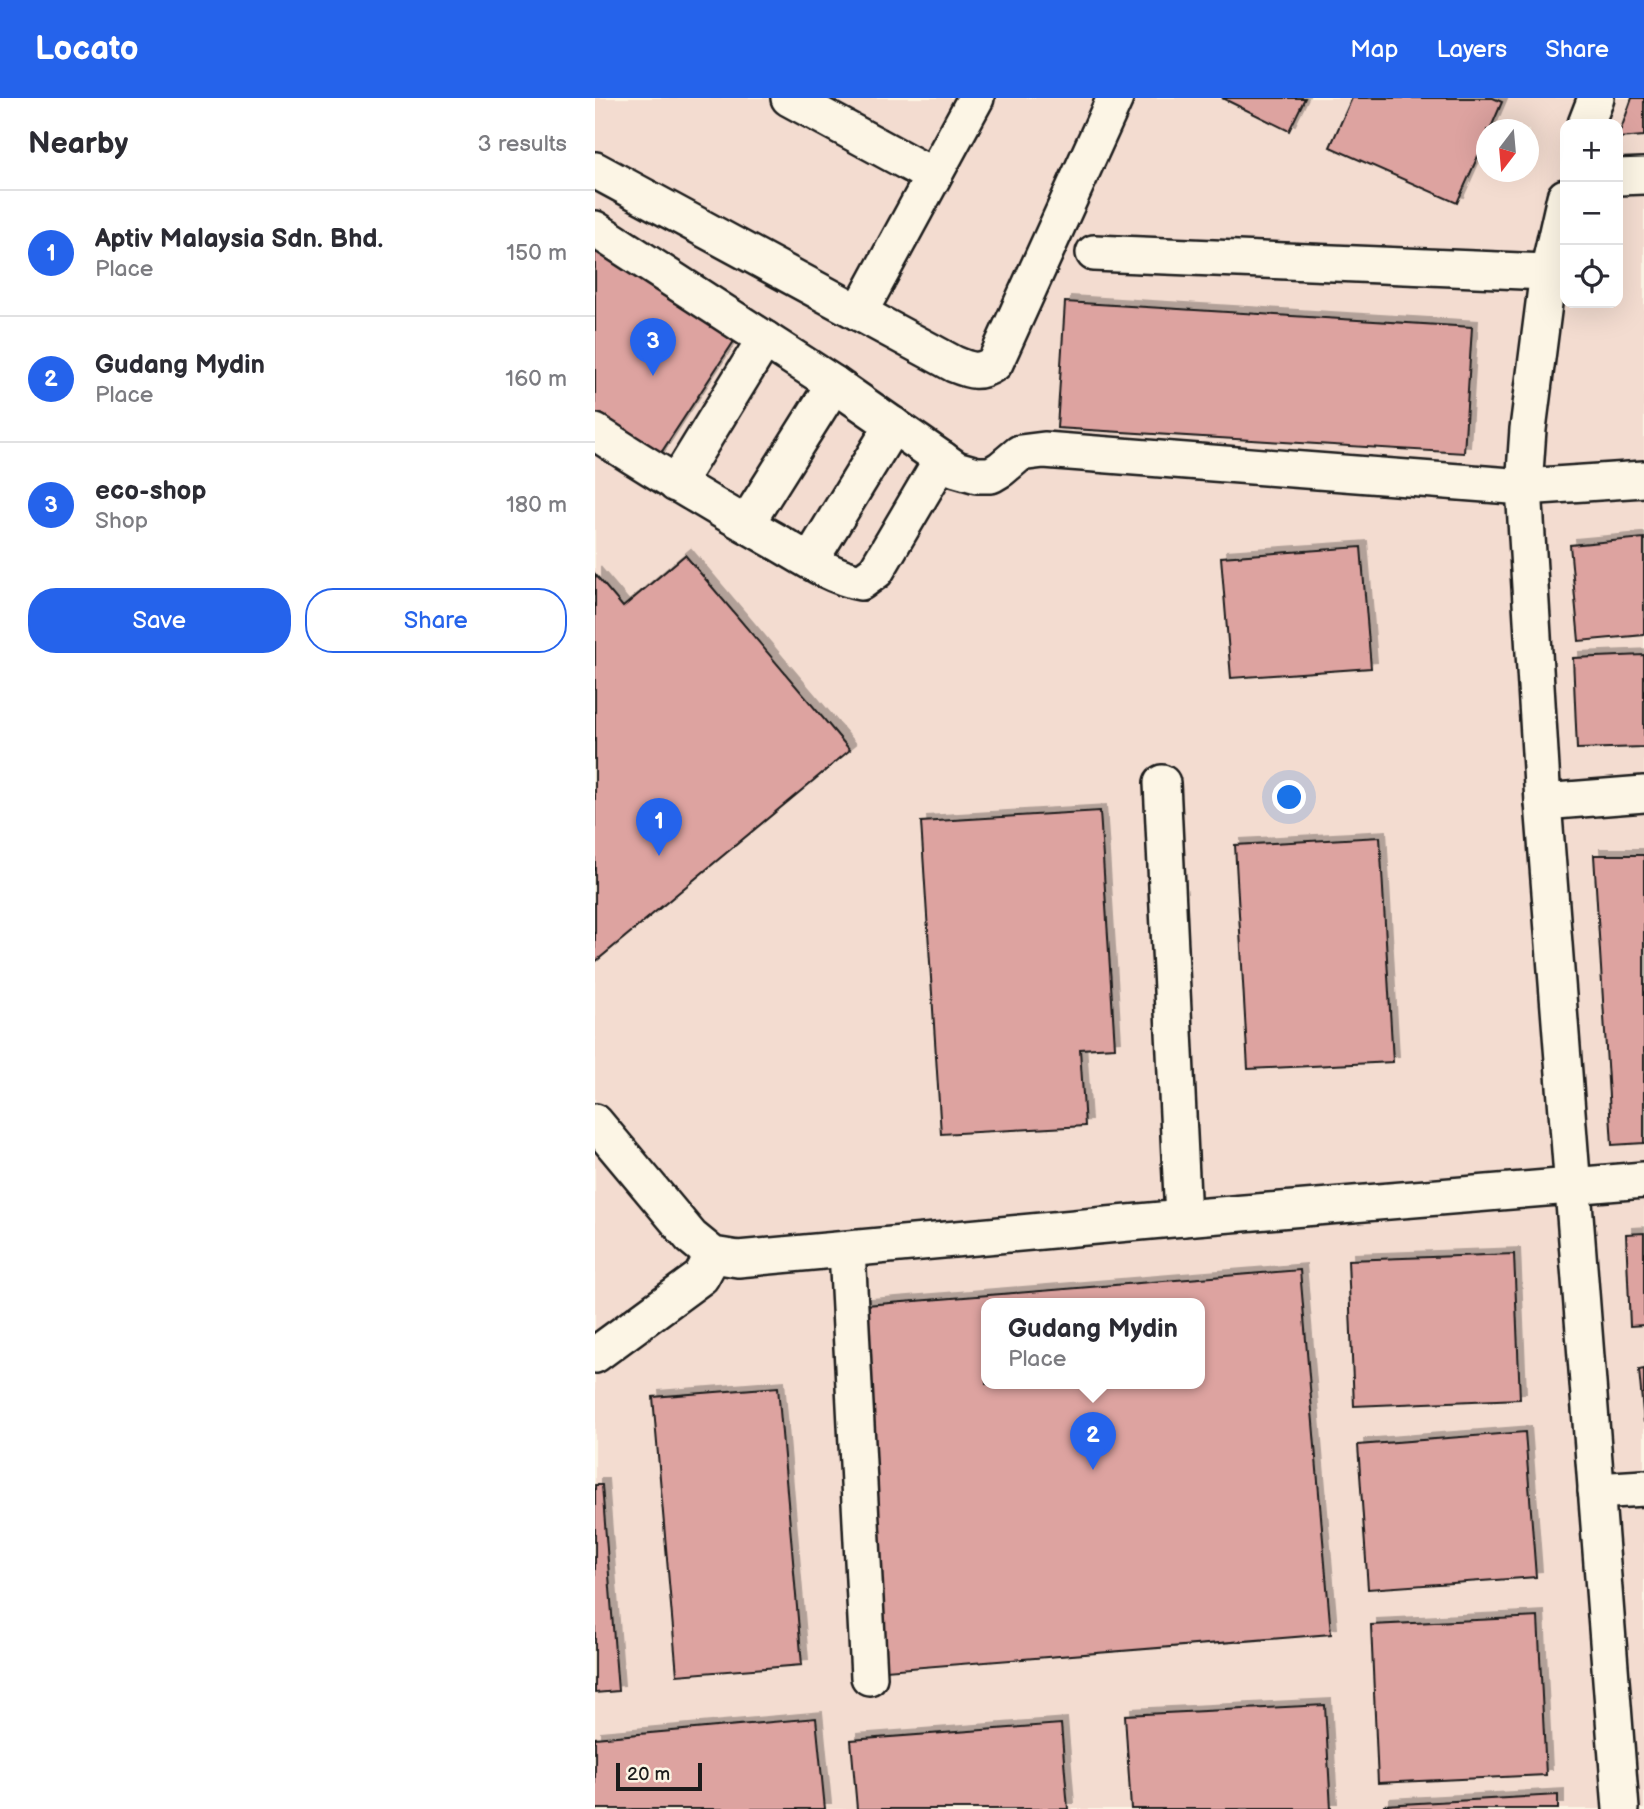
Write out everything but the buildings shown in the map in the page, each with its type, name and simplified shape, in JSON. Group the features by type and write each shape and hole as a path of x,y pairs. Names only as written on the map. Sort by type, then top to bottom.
{"street":[{"path":"789,98 933,176"},
{"path":"859,313 976,98"},
{"path":"595,170 954,364 969,370 984,370 995,363 1115,98"},
{"path":"1587,119 1596,98"},
{"path":"1623,177 1644,176"},
{"path":"1560,219 1548,272 1528,429 1524,487 1543,802 1571,1185 1596,1491 1629,1794"},
{"path":"595,229 834,384 956,469 977,475 991,475 1020,453 1044,450 1524,487 1644,479"},
{"path":"1094,253 1548,272"},
{"path":"676,484 765,340"},
{"path":"746,524 834,384"},
{"path":"810,561 893,425"},
{"path":"595,432 676,484 810,561 846,579 861,582 876,571 942,459"},
{"path":"1162,783 1183,1218"},
{"path":"1543,802 1644,794"},
{"path":"595,1122 691,1237 713,1255 738,1259 1183,1218 1644,1180"},
{"path":"847,1250 869,1677"},
{"path":"595,1355 701,1277 713,1255"},
{"path":"1596,1491 1644,1488"}],"shaded area":[{"path":"595,98 1644,98 1644,1809 595,1809"}],"place":[{"name":"eco-shop","path":"653,376"},
{"name":"Aptiv Malaysia Sdn. Bhd.","path":"659,856"},
{"name":"Gudang Mydin","path":"1093,1470"}]}
